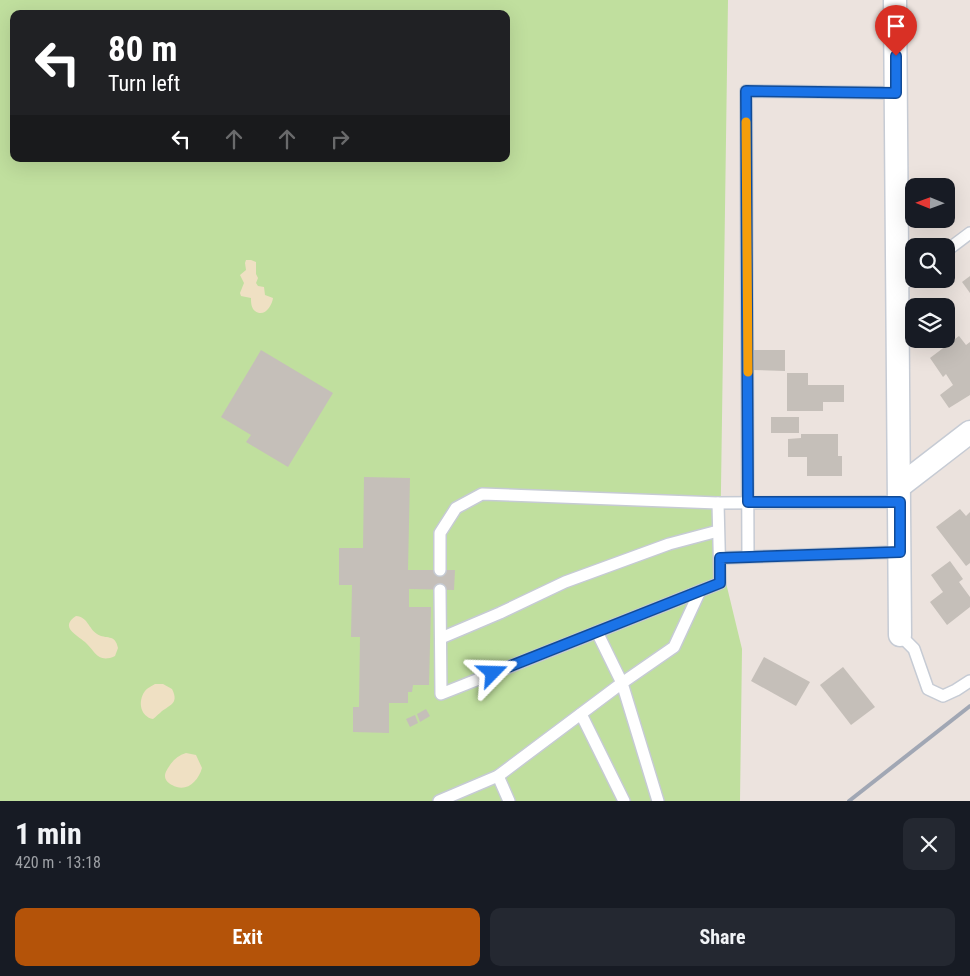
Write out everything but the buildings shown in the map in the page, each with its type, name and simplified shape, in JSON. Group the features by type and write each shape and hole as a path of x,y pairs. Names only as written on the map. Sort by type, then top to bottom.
{"street":[{"path":"895,0 896,93 905,263"},
{"path":"900,635 900,494 906,288"},
{"path":"900,494 970,432"}],"lane":[{"path":"748,557 746,91 896,93"},
{"path":"955,244 970,233"},
{"path":"440,570 440,533 456,508 482,494 718,503 900,494"},
{"path":"440,590 441,694 720,583 718,503"},
{"path":"441,638 565,582 669,544 718,531"},
{"path":"720,558 900,552"},
{"path":"439,801 498,776 622,683 674,647 700,591"},
{"path":"597,632 622,683 658,801"},
{"path":"900,635 914,649 928,689 943,696 970,681"},
{"path":"581,714 624,801"},
{"path":"498,776 509,801"}],"green space":[{"path":"0,0 728,0 720,558 742,649 740,801 0,801"}],"sand":[{"path":"246,260 256,262 258,278 256,283 258,286 264,287 265,295 273,298 267,310 261,313 254,310 251,298 241,296 240,293 244,283 240,275 246,270"},
{"path":"76,616 83,618 94,632 100,636 115,640 118,648 115,656 105,658 97,655 85,642 74,634 69,624"},
{"path":"155,684 163,684 172,689 175,698 172,704 153,719 143,712 141,700 145,691"},
{"path":"186,753 196,755 202,768 198,778 191,785 182,788 171,784 165,777 175,759"}],"railway":[{"path":"849,801 970,706"}],"slow traffic":[{"path":"746,122 748,372"}],"route":[{"path":"493,673 720,583 720,558 900,552 900,502 748,502 746,91 896,93 896,56"}]}
